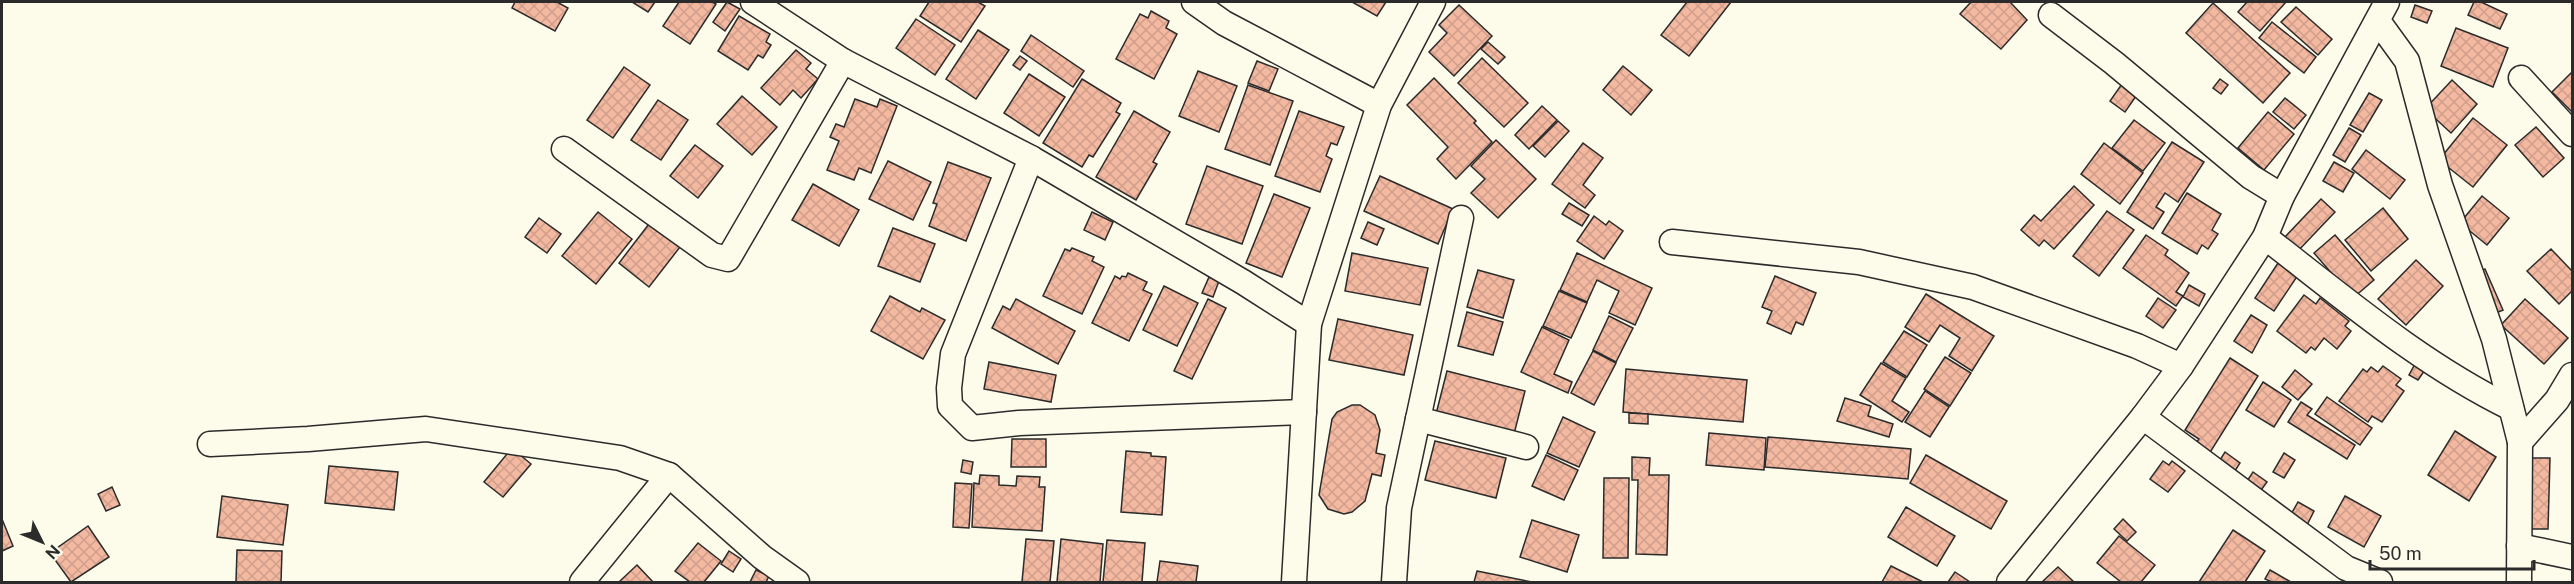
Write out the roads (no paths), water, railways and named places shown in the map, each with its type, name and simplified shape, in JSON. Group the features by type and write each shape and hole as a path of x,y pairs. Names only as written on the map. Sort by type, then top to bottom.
{"street":[{"path":"753,2 843,61 1031,158 1243,282 1309,324"},
{"path":"1194,2 1224,23 1379,105"},
{"path":"1294,582 1309,324 1379,105 1434,2"},
{"path":"2008,582 2143,417 2181,366 2265,237 2282,196 2383,11"},
{"path":"2383,11 2407,61 2440,185 2494,339 2520,442 2519,582"},
{"path":"2051,15 2114,63 2251,177 2282,196"},
{"path":"564,149 712,255 728,259 843,61"},
{"path":"2522,78 2572,134"},
{"path":"1031,158 953,354 949,388 950,406 972,428 1019,423 1304,412"},
{"path":"1394,582 1399,508 1461,218"},
{"path":"2265,237 2435,366 2471,388 2511,408"},
{"path":"1671,242 1859,262 1973,287 2137,346 2181,366"},
{"path":"2520,442 2557,400 2572,375"},
{"path":"2143,417 2342,575 2380,582"},
{"path":"1418,419 1526,447"},
{"path":"210,444 308,439 426,429 621,458 669,475 762,557 796,582"},
{"path":"582,582 669,475"},
{"path":"2519,546 2572,557"}]}
